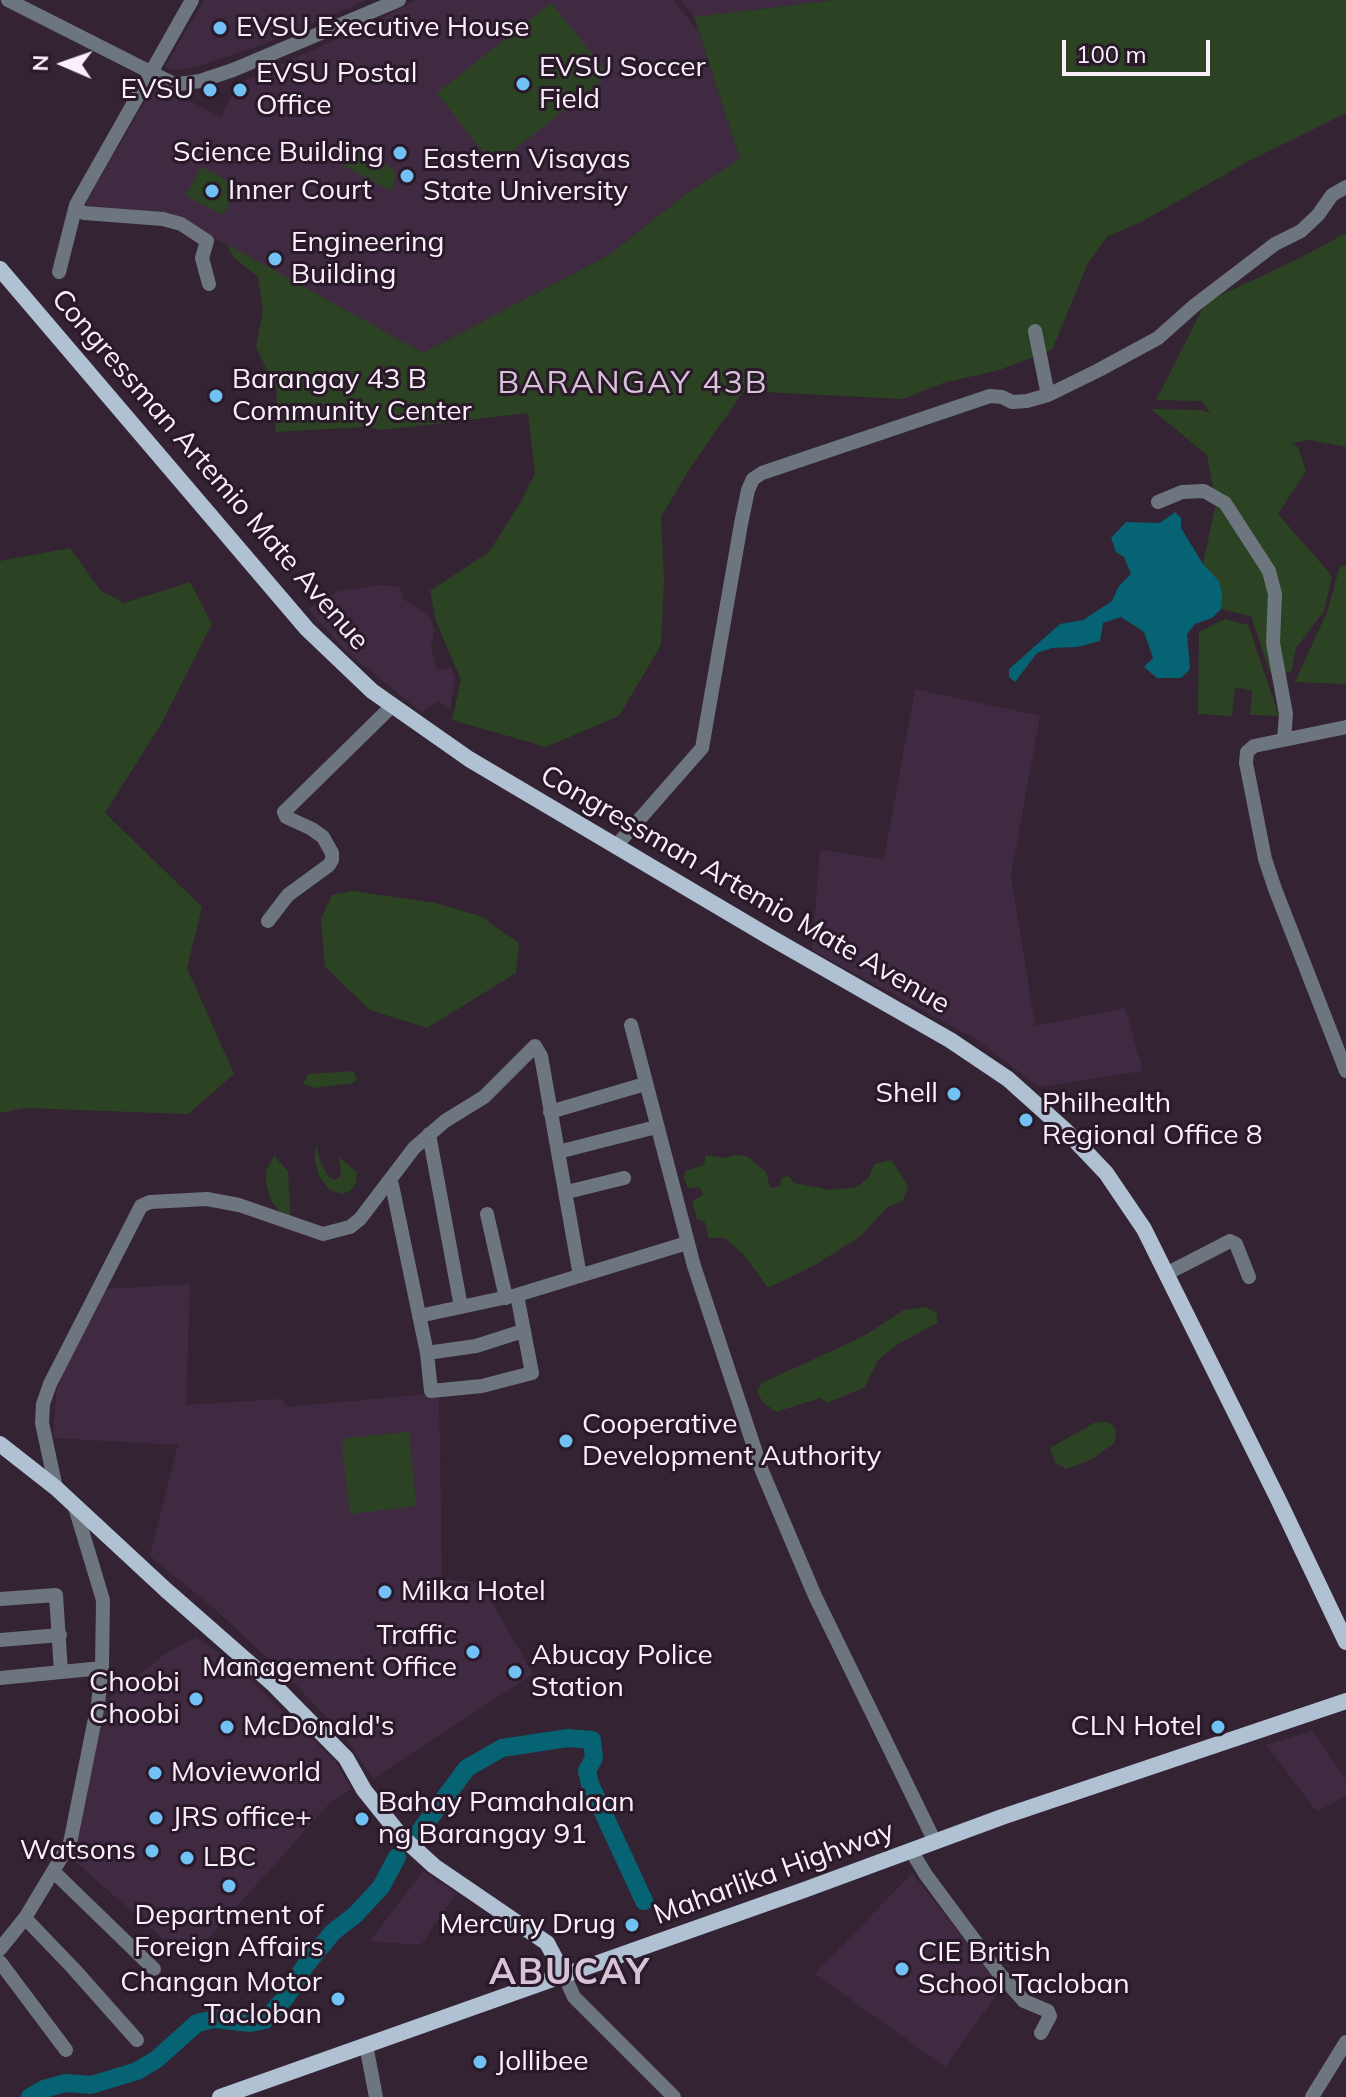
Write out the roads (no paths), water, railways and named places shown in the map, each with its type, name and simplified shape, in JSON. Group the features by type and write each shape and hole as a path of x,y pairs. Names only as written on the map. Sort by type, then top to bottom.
{"main road":[{"name":"Congressman Artemio Mate Avenue","path":"0,269 307,629 391,707 448,746 950,1040 1008,1079 1066,1131 1106,1173 1144,1229 1346,1642"},
{"path":"0,1444 74,1503 166,1590 272,1683 343,1754 364,1790 401,1836 434,1866 547,1943 564,1975"},
{"name":"Maharlika Highway","path":"220,2097 1080,1790 1346,1701"}],"street":[{"path":"8,0 179,84 200,81 275,53 399,0"},
{"path":"59,272 76,205 192,0"},
{"path":"616,846 702,748 741,524 753,479 762,473 990,396 1012,402 1048,395 1158,338 1195,305 1275,244 1301,231 1318,215 1332,195 1346,187"},
{"path":"76,205 84,213 163,219 181,224 207,241 202,258 209,284"},
{"path":"1035,331 1048,395"},
{"path":"1158,502 1182,492 1204,491 1225,503 1269,571 1275,594 1273,643 1286,714 1284,740"},
{"path":"268,921 288,895 332,860 332,853 323,837 286,817 284,812 391,707"},
{"path":"1346,727 1254,746 1247,752 1250,788 1265,859 1346,1071"},
{"path":"631,1025 687,1243 732,1388 773,1497 853,1677 935,1842"},
{"path":"56,1488 42,1423 43,1404 50,1384 141,1206 150,1202 207,1199 239,1205 312,1231 329,1234 350,1227 360,1219 414,1148 429,1134 484,1097 535,1046 541,1056 580,1276"},
{"path":"550,1112 645,1084"},
{"path":"558,1152 656,1127"},
{"path":"429,1134 461,1307"},
{"path":"567,1192 624,1178"},
{"path":"387,1183 392,1185 427,1353 431,1391 482,1386 532,1373 523,1331 487,1214"},
{"path":"1166,1274 1230,1241 1236,1244 1249,1277"},
{"path":"419,1316 512,1296 687,1243"},
{"path":"427,1353 476,1346 523,1331"},
{"path":"0,1949 25,1918 70,1843 98,1704 103,1600 74,1503"},
{"path":"0,1599 56,1595 61,1672"},
{"path":"0,1640 60,1635"},
{"path":"0,1678 102,1668"},
{"path":"912,1852 998,1972 1024,2001 1048,2011 1050,2016 1041,2033"},
{"path":"54,1872 154,1969"},
{"path":"25,1918 137,2040"},
{"path":"0,1962 66,2050"},
{"path":"564,1975 574,1997 674,2097"},
{"path":"1312,2097 1346,2042"},
{"path":"366,2045 376,2097"}],"water":[{"path":"1175,512 1181,518 1181,528 1203,564 1219,581 1222,593 1221,609 1212,618 1195,624 1187,634 1190,669 1181,678 1157,678 1144,667 1153,658 1144,632 1121,617 1103,623 1100,641 1037,653 1015,682 1009,677 1009,669 1060,624 1083,620 1112,601 1119,586 1131,574 1124,557 1116,552 1111,538 1126,522 1160,523"}],"waterway":[{"path":"417,1835 467,1768 502,1748 568,1738 592,1740 594,1758 587,1771 590,1784 644,1901"},
{"path":"30,2097 66,2083 91,2085 137,2071 157,2059 197,2023 215,2019 250,2023 265,2020 286,1997 305,1966 333,1932 355,1915 381,1887 397,1857"}],"place":[{"name":"EVSU Executive House","path":"220,28"},
{"name":"EVSU Soccer Field","path":"523,84"},
{"name":"EVSU","path":"210,90"},
{"name":"EVSU Postal Office","path":"240,90"},
{"name":"Science Building","path":"400,153"},
{"name":"Eastern Visayas State University","path":"407,176"},
{"name":"Inner Court","path":"212,191"},
{"name":"Engineering Building","path":"275,259"},
{"name":"Barangay 43 B Community Center","path":"216,396"},
{"name":"Shell","path":"954,1094"},
{"name":"Philhealth Regional Office 8","path":"1026,1120"},
{"name":"Cooperative Development Authority","path":"566,1441"},
{"name":"Milka Hotel","path":"385,1592"},
{"name":"Traffic Management Office","path":"473,1652"},
{"name":"Abucay Police Station","path":"515,1672"},
{"name":"Choobi Choobi","path":"196,1699"},
{"name":"McDonald's","path":"227,1727"},
{"name":"CLN Hotel","path":"1218,1727"},
{"name":"Movieworld","path":"155,1773"},
{"name":"JRS office+","path":"156,1818"},
{"name":"Bahay Pamahalaan ng Barangay 91","path":"362,1819"},
{"name":"Watsons","path":"152,1851"},
{"name":"LBC","path":"187,1858"},
{"name":"Department of Foreign Affairs","path":"229,1886"},
{"name":"Mercury Drug","path":"632,1925"},
{"name":"CIE British School Tacloban","path":"902,1969"},
{"name":"Changan Motor Tacloban","path":"338,1999"},
{"name":"Jollibee","path":"480,2062"}],"district":[{"name":"BARANGAY 43B","path":"633,383"},
{"name":"ABUCAY","path":"570,1973"}]}
